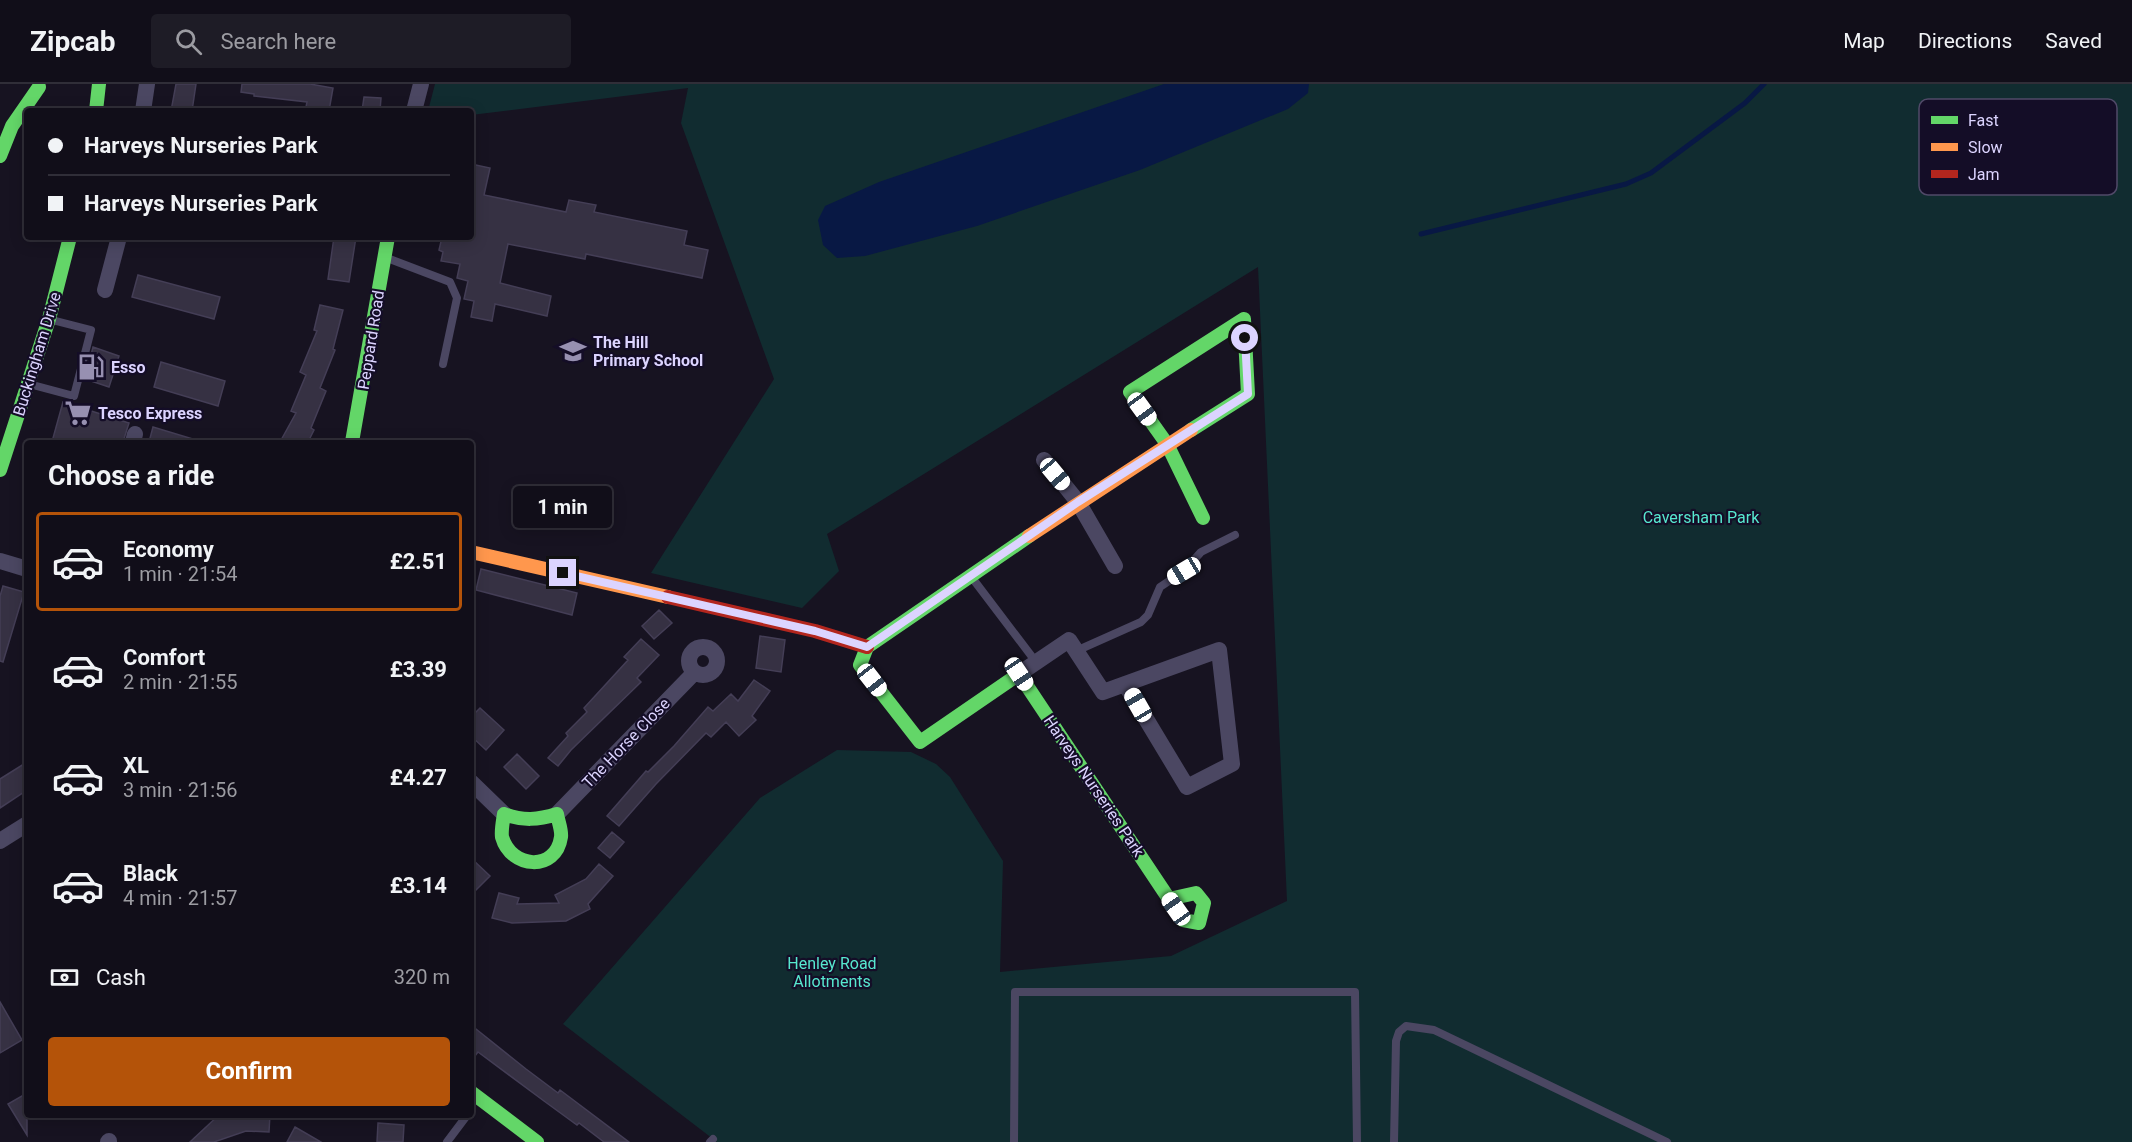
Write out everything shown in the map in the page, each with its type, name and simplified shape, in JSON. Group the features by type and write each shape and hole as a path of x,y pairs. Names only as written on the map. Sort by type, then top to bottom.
{"street":[{"path":"96,108 99,84"},
{"path":"144,108 147,84"},
{"path":"415,108 421,84"},
{"path":"24,108 39,87"},
{"path":"0,156 12,126 24,109"},
{"name":"Buckingham Drive","path":"0,470 49,319 69,240"},
{"path":"105,290 117,240"},
{"name":"Peppard Road","path":"352,440 387,240"},
{"path":"1125,684 1187,787 1232,764 1219,650 1125,684 1103,692 1069,640 920,742 860,665 867,647 1078,502 1167,444 1248,394 1244,319 1130,392 1167,444 1203,518"},
{"path":"1044,460 1078,502 1116,566"},
{"path":"474,553 815,631 867,647"},
{"path":"0,561 24,568"},
{"name":"The Horse Close","path":"557,814 694,673"},
{"name":"Harveys Nurseries Park","path":"1019,674 1169,899"},
{"path":"474,785 504,814 515,819 529,821 557,814 562,834 554,855 542,863 528,863 516,858 508,850 500,826 504,814"},
{"path":"0,842 24,826"},
{"path":"474,1100 537,1142"}],"lane":[{"path":"384,256 450,282 457,298 443,364"},
{"path":"29,384 74,396 91,330 49,319"},
{"path":"1076,651 1141,622 1148,615 1160,587 1184,571 1201,552 1235,535"},
{"path":"971,576 1036,662"},
{"path":"1014,1142 1016,992 1355,992 1357,1142"},
{"path":"1394,1142 1396,1041 1399,1032 1406,1026 1434,1030 1667,1142"},
{"path":"447,1142 465,1118"}],"green space":[{"name":"Caversham Park","path":"435,84 2132,84 2132,1142 717,1142 563,1024 760,798 837,750 911,752 936,764 950,777 1003,861 1000,972 1171,956 1287,901 1258,267 827,534 839,571 802,608 651,573 774,379 681,123 688,88 474,115 474,108 429,108"}],"water":[{"path":"1164,84 1309,84 1308,93 1288,109 1140,170 977,226 865,256 837,258 823,245 818,220 825,206 879,182"}],"building":[{"path":"176,84 196,84 192,108 172,108"},
{"path":"242,84 310,84 333,88 330,108 306,107 307,102 254,96 254,94 241,92"},
{"path":"364,97 381,98 380,108 362,108"},
{"path":"474,165 490,168 484,195 566,212 569,200 596,205 594,212 687,231 684,245 708,250 702,278 586,254 585,259 508,244 500,283 551,296 547,316 495,304 492,321 471,317 474,301 464,299 468,281 457,278 460,264 441,261 443,252 439,250 441,240 474,240"},
{"path":"334,240 356,240 349,282 328,279"},
{"path":"138,275 220,297 214,319 132,297"},
{"path":"320,305 343,310 333,349 335,350 320,388 326,391 311,428 314,430 309,440 281,440 296,413 291,411 306,375 300,372 317,331 314,330"},
{"path":"93,347 119,356 109,387 85,379"},
{"path":"161,362 225,381 218,406 154,387"},
{"name":"Tesco Express","path":"63,402 129,423 124,440 55,440 53,438"},
{"path":"153,427 193,439 193,440 150,440"},
{"path":"481,569 577,593 572,615 476,590"},
{"path":"3,586 24,592 3,662 0,661 0,596"},
{"path":"659,610 672,623 654,639 642,626"},
{"path":"760,636 785,640 781,672 756,668"},
{"path":"641,639 659,655 637,678 641,682 571,750 558,766 548,758 568,736 566,733 587,712 584,708 628,660 624,657"},
{"path":"754,680 770,691 752,716 756,720 739,736 726,722 711,737 706,733 619,826 607,816 646,771 648,772 674,746 708,707 713,711 731,694 738,701"},
{"path":"480,708 504,730 486,750 474,739 474,714"},
{"path":"517,754 539,776 526,789 504,767"},
{"path":"24,764 24,792 0,808 0,779"},
{"path":"612,832 624,842 610,858 598,848"},
{"path":"474,861 490,876 474,892"},
{"path":"599,864 613,876 588,904 590,909 566,921 512,923 492,918 499,893 519,898 517,904 559,903 555,895 586,879"},
{"path":"0,1002 22,1040 0,1053"},
{"path":"474,1027 558,1093 560,1090 629,1142 604,1142 579,1123 577,1125 478,1052 474,1057"},
{"path":"24,1095 27,1135 8,1104"},
{"path":"216,1118 270,1118 269,1132 246,1131 214,1142 190,1142"},
{"path":"378,1123 404,1125 403,1142 377,1142"},
{"path":"295,1127 321,1142 287,1142"}],"waterway":[{"path":"1421,234 1626,184 1651,173 1745,103 1764,84"}],"traffic: fast":[{"path":"96,108 99,84"},
{"path":"24,108 39,87"},
{"path":"0,156 12,126 24,109"},
{"path":"0,470 49,319 69,240"},
{"path":"352,440 387,240"},
{"path":"1191,430 1248,394 1244,319 1130,392 1167,444 1203,518"},
{"path":"1029,536 867,647 860,665 920,742 1019,674 1183,920 1199,923 1204,903 1196,893 1169,899"},
{"path":"504,814 530,819 557,814 561,837 551,856 543,861 533,862 514,855 507,848 502,837 504,814"},
{"path":"474,1094 537,1142"}],"traffic: slow":[{"path":"1029,536 1191,430"},
{"path":"474,553 668,597"}],"traffic: jam":[{"path":"668,597 815,631 867,647"}],"place":[{"name":"The Hill Primary School","path":"573,351"},
{"name":"Esso","path":"91,367"},
{"name":"Tesco Express","path":"78,413"}],"route":[{"path":"563,573 815,631 867,647 1078,502 1248,394 1245,338"}],"park label":[{"name":"Henley Road Allotments","path":"832,972"}]}
